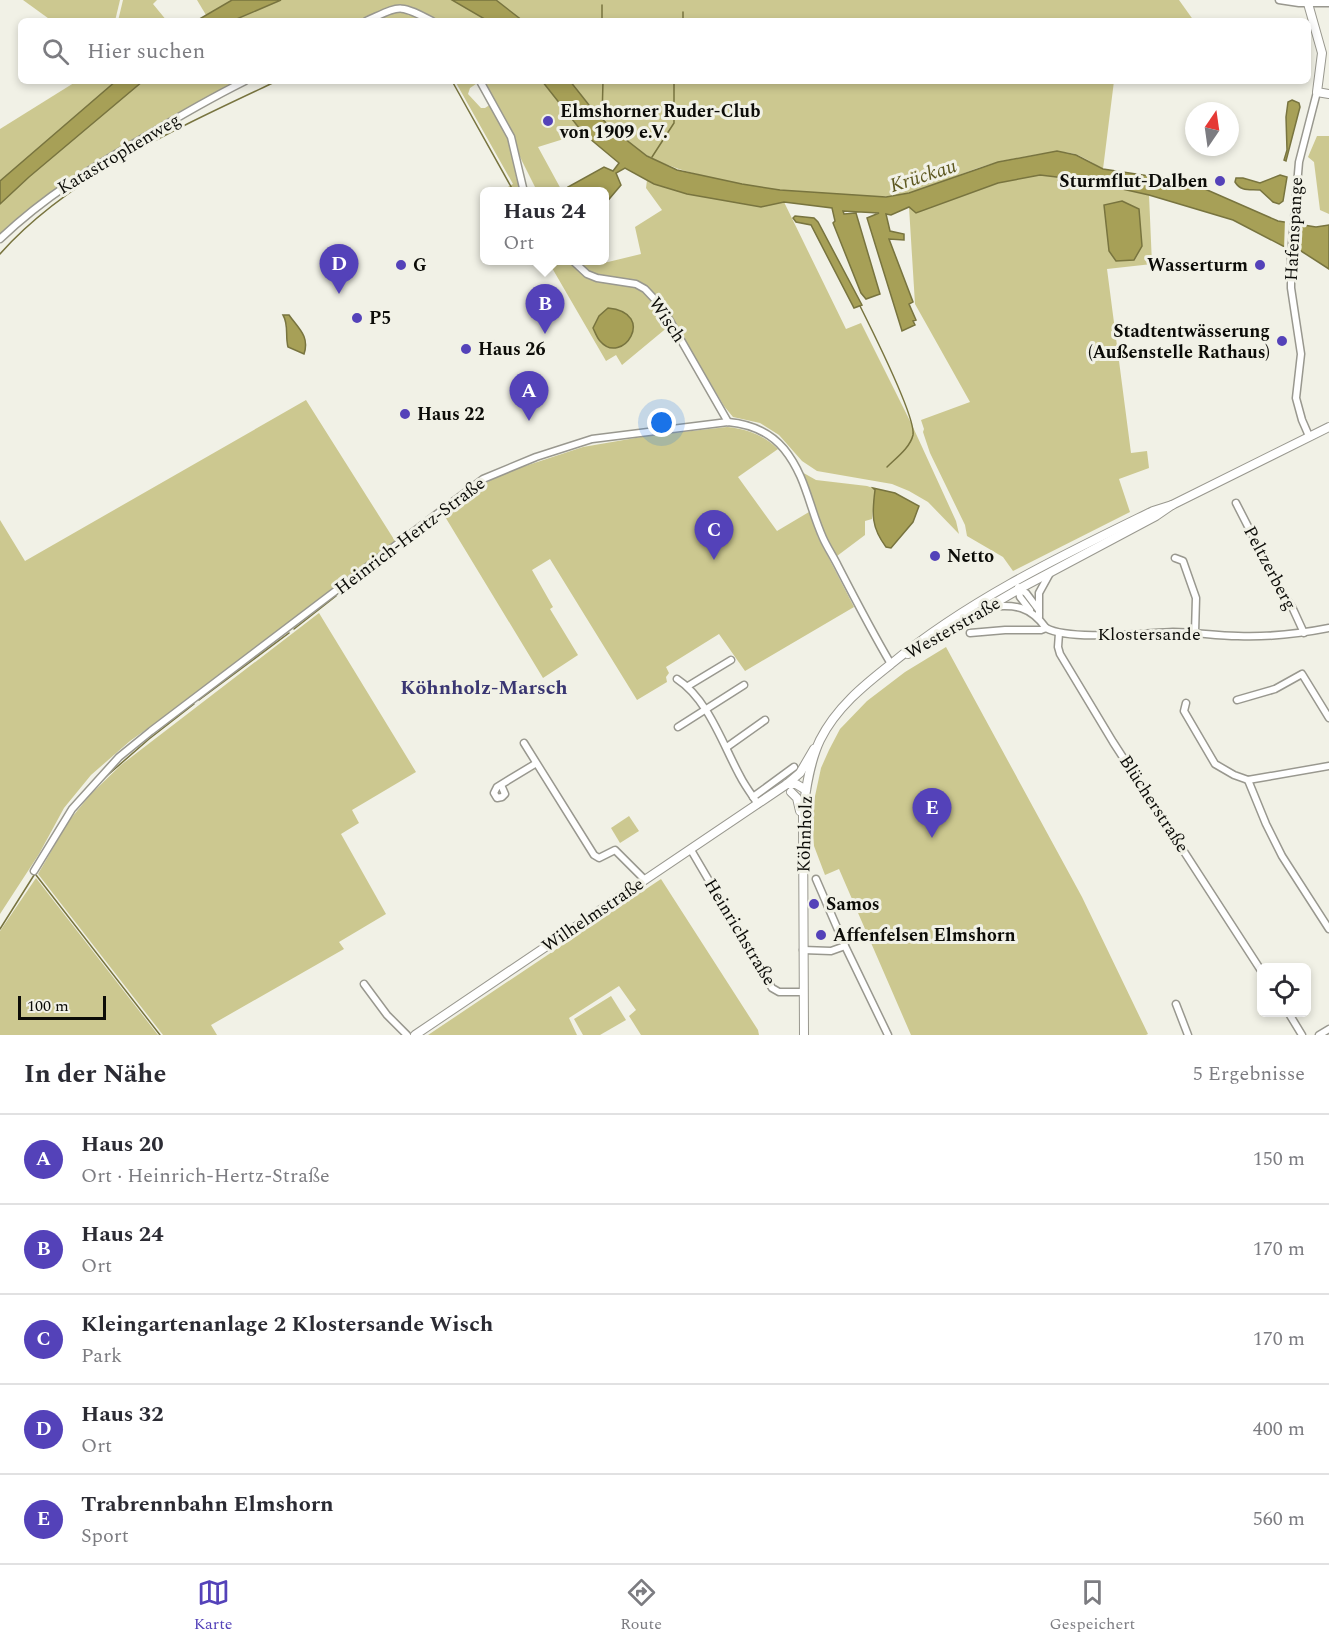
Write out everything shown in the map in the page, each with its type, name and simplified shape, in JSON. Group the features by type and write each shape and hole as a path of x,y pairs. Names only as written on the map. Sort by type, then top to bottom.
{"main road":[{"path":"1308,2 1322,53 1317,92 1329,94"},
{"name":"Westerstraße","path":"891,663 1172,505 1329,427"},
{"name":"Westerstraße","path":"891,663 943,624 1014,580 1153,511 1172,505"},
{"name":"Köhnholz","path":"804,1035 802,828 806,790 819,742 832,720 849,699 891,663"},
{"name":"Wilhelmstraße","path":"415,1035 691,850 755,800 787,784 800,772 819,742"},
{"path":"787,784 796,784 806,790"},
{"path":"771,794 806,790"},
{"path":"791,792 797,798 802,828"}],"street":[{"path":"1279,0 1329,3"},
{"path":"373,18 398,7 426,18"},
{"name":"Katastrophenweg","path":"0,239 24,217 82,173 239,84"},
{"path":"482,84 508,130 523,187"},
{"name":"Hafenspange","path":"1309,436 1296,398 1301,354 1291,288 1291,255 1299,162 1317,92"},
{"name":"Wisch","path":"577,265 587,274 597,278 636,284 655,299 666,313 728,422"},
{"name":"Heinrich-Hertz-Straße","path":"34,871 72,809 119,758 151,731 483,479 592,439 728,422 744,423 772,437 802,474 823,538 861,612 891,663"},
{"name":"Peltzerberg","path":"1236,503 1304,633"},
{"path":"1175,558 1183,561 1196,598 1195,633"},
{"path":"1035,611 1041,588 1051,572"},
{"path":"1014,580 1020,597 1035,611 1046,628"},
{"path":"988,607 1013,606 1035,611"},
{"name":"Klostersande","path":"970,633 1046,628 1059,633 1116,635 1175,632 1238,636 1304,633 1329,628"},
{"name":"Blücherstraße","path":"1059,633 1060,654 1113,742 1257,964"},
{"path":"688,686 731,660"},
{"path":"1237,700 1275,689 1302,674 1329,718"},
{"path":"677,679 688,686 705,711 727,747 740,777 755,800 794,767"},
{"path":"678,727 744,685"},
{"path":"1186,703 1184,711 1215,764 1222,770 1248,780 1329,766"},
{"path":"727,747 765,720"},
{"path":"524,743 594,855 599,858 615,850 645,880"},
{"path":"501,785 536,764"},
{"path":"1248,780 1282,856 1329,929"},
{"name":"Heinrichstraße","path":"691,850 772,988 779,992 803,992"},
{"path":"816,879 888,1035"},
{"path":"803,950 831,951 845,946"},
{"path":"364,984 387,1016 407,1035"},
{"path":"1176,1004 1188,1035"},
{"path":"1291,1017 1302,1035"},
{"path":"1319,1035 1329,1029"}],"shaded area":[{"path":"23,0 120,0 116,18 48,18"},
{"path":"123,0 157,0 153,4 165,18 119,18"},
{"path":"197,0 232,0 206,15"},
{"path":"232,0 281,0 239,18 201,18"},
{"path":"281,0 452,0 483,18 430,18 398,5 369,18 239,18"},
{"path":"452,0 496,0 519,18 483,18"},
{"path":"496,0 1179,0 1192,18 519,18"},
{"path":"400,10 420,18 378,18"},
{"path":"72,84 113,84 0,181 0,129"},
{"path":"113,84 139,84 0,204 0,181"},
{"path":"139,84 235,84 96,162 46,196 0,235 0,204"},
{"path":"457,84 476,84 470,88 468,94 481,108 491,104 513,149 520,187 508,187 513,184"},
{"path":"484,84 544,84 583,133 538,147 560,187 535,187"},
{"path":"544,84 572,84 611,128 647,156 677,170 780,190 886,197 909,193 998,162 1057,151 1076,155 1103,169 1189,182 1278,221 1316,227 1329,225 1329,269 1301,251 1283,246 1233,220 1149,195 1082,180 1040,175 998,183 916,213 909,207 891,215 886,214 890,231 904,234 904,240 889,239 913,302 909,304 916,320 913,321 915,325 902,331 867,218 879,213 843,211 844,214 856,213 880,294 866,299 861,293 833,223 835,221 832,208 784,202 761,207 687,194 654,184 625,168 616,173 621,185 609,199 609,187 568,187 604,167 613,171 619,163 583,133"},
{"path":"572,84 1114,84 1103,169 1075,154 1052,152 998,162 908,193 884,196 814,194 734,183 697,174 667,165 645,154 624,139 595,111"},
{"path":"1292,100 1299,103 1300,107 1286,161 1284,160 1287,150 1286,117 1288,102"},
{"path":"1317,136 1329,136 1329,214 1320,210 1314,162 1308,157"},
{"path":"1040,175 1082,180 1149,195 1152,264 1107,269 1131,453 1147,451 1149,468 1119,479 1130,512 1013,571 1003,557 967,536 965,525 930,453 923,432 921,420 970,402 915,304 909,207 916,213 998,183"},
{"path":"1280,175 1287,177 1283,201 1279,204 1273,202 1260,190 1243,189 1235,182 1236,178 1243,178 1260,183"},
{"path":"647,180 654,184 760,207 784,202 846,329 861,323 912,425 956,521 959,534 928,502 909,491 892,484 817,471 802,461 779,435 760,423 733,417 724,406 663,304 653,293 634,281 604,276 590,272 584,267 582,265 609,265 609,262 641,254 635,227 662,210 646,188"},
{"path":"1122,201 1139,209 1142,246 1134,260 1116,261 1109,251 1104,205"},
{"path":"795,216 814,218 818,222 862,305 854,308 811,225 796,222 793,218"},
{"path":"550,265 572,265 580,273 597,282 635,287 649,296 669,326 622,365 616,355 606,361"},
{"path":"608,308 623,312 631,319 633,327 631,336 618,348 609,347 600,341 593,328 599,316"},
{"path":"283,315 289,315 302,333 305,342 304,354 288,347"},
{"path":"306,400 395,541 196,694 130,741 91,775 64,808 39,854 0,914 0,520 25,561"},
{"path":"727,427 755,434 778,449 738,477 777,531 809,512 818,537 854,607 745,671 719,634 666,667 669,673 666,677 667,682 637,700 550,559 532,570 553,607 550,609 578,655 543,678 444,515 485,483 510,471 583,447 647,436"},
{"path":"800,471 816,480 867,486 875,490 872,519 865,521 865,535 837,556 825,536"},
{"path":"873,488 895,493 919,506 913,522 891,548 886,547 875,527 873,513 875,490"},
{"path":"319,613 416,772 352,810 359,823 341,834 386,914 339,942 344,949 211,1025 217,1035 163,1035 38,874 68,822 90,795 121,765"},
{"path":"946,647 1082,897 1148,1034 911,1035 839,869 825,875 814,846 811,815 821,768 840,729 867,701 905,672"},
{"path":"629,816 639,831 620,843 611,828"},
{"path":"36,878 158,1035 0,1035 0,931"},
{"path":"661,879 758,1030 759,1035 641,1035 629,1016 636,1010 619,986 569,1018 577,1035 428,1035"},
{"path":"611,996 626,1020 600,1035 583,1035 574,1019"}],"pier":[{"path":"1285,219 1299,221 1298,253 1284,250"}],"waterway":[{"path":"602,5 602,18"},
{"path":"683,12 683,18"},
{"path":"0,254 59,200 93,177 167,135 271,84"},
{"path":"454,84 511,187"},
{"path":"602,119 603,84"},
{"path":"652,157 674,123 674,84"},
{"path":"860,306 891,372 912,425 913,435 909,444 887,467"},
{"path":"294,629 336,596"},
{"path":"199,700 289,633"},
{"path":"102,780 194,704"},
{"path":"0,929 48,853"},
{"path":"36,875 160,1035"}],"place":[{"name":"Elmshorner Ruder-Club von 1909 e.V.","path":"548,121"},
{"name":"Sturmflut-Dalben","path":"1220,181"},
{"name":"G","path":"401,265"},
{"name":"Wasserturm","path":"1260,265"},
{"name":"Haus 32","path":"339,294"},
{"name":"P5","path":"357,318"},
{"name":"Haus 24","path":"545,334"},
{"name":"Stadtentwässerung (Außenstelle Rathaus)","path":"1282,341"},
{"name":"Haus 26","path":"466,349"},
{"name":"Haus 22","path":"405,414"},
{"name":"Haus 20","path":"529,421"},
{"name":"Netto","path":"935,556"},
{"name":"Kleingartenanlage 2 Klostersande Wisch","path":"714,560"},
{"name":"Trabrennbahn Elmshorn","path":"932,838"},
{"name":"Samos","path":"814,904"},
{"name":"Affenfelsen Elmshorn","path":"821,935"}],"district":[{"name":"Köhnholz-Marsch","path":"484,688"}],"water label":[{"name":"Krückau","path":"923,176"}]}
